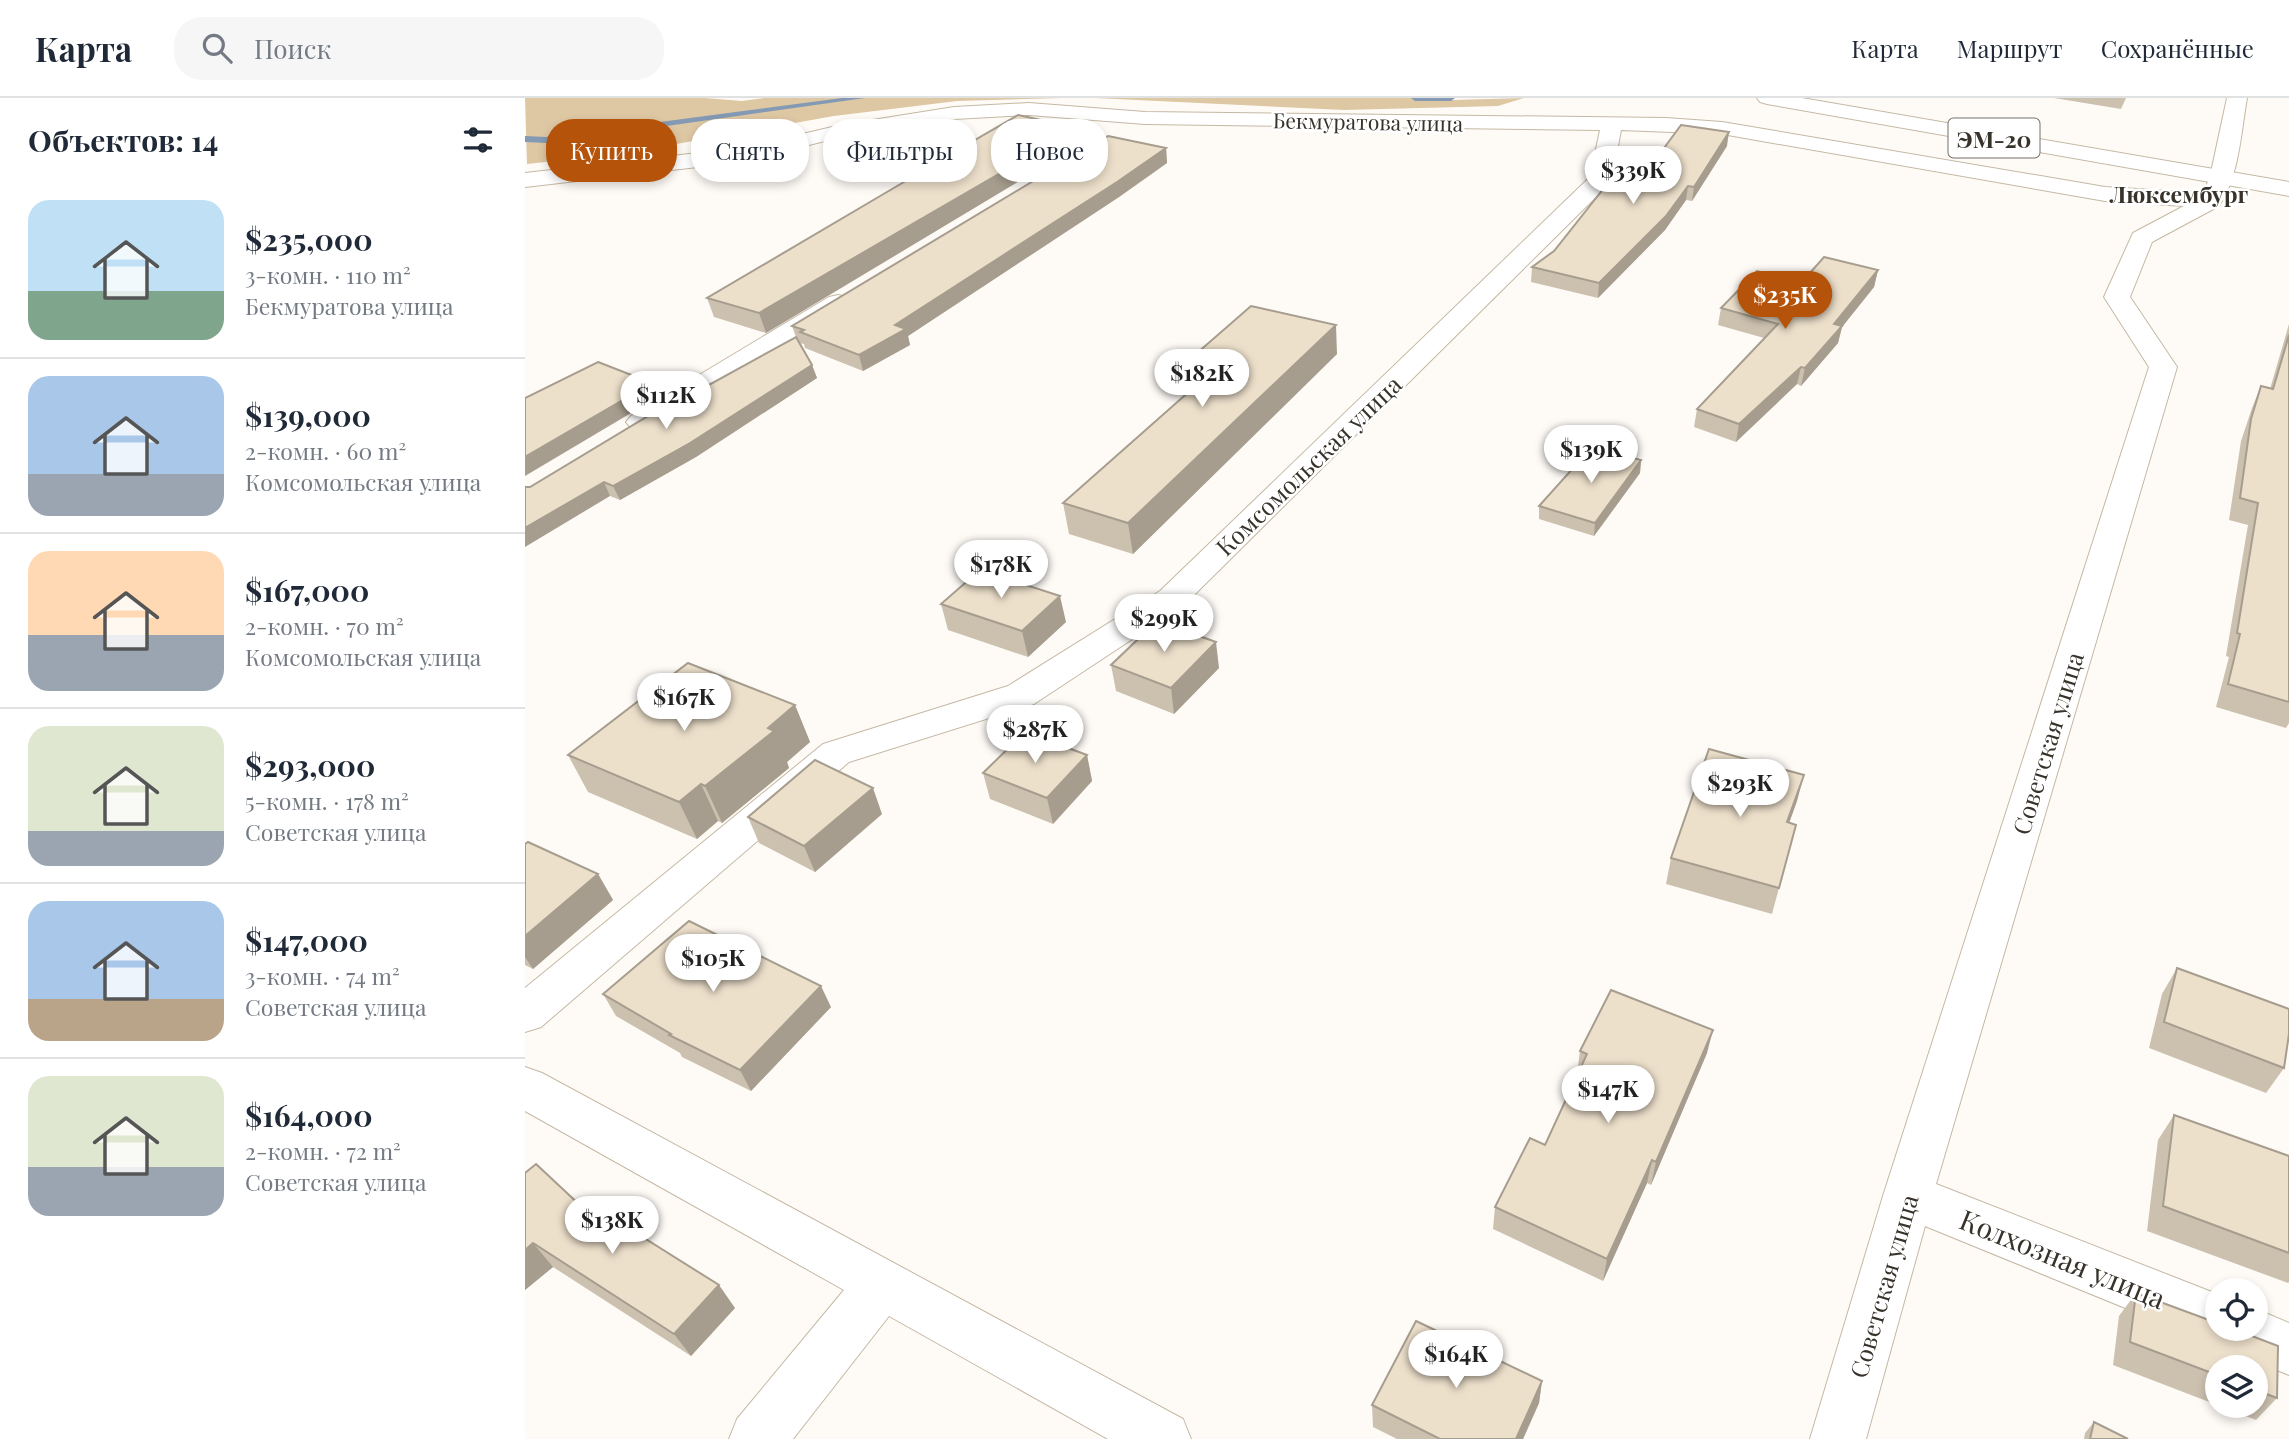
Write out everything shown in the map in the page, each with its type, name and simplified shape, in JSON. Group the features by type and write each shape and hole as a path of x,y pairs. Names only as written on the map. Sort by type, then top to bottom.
{"street":[{"name":"ЭМ-20","path":"1767,98 2216,189 2289,189"},
{"path":"2216,189 2237,98"},
{"name":"Бекмуратова улица","path":"525,180 741,155 841,131 954,113 1029,109 1145,118 1666,124 1723,128 2105,194 2216,189"},
{"path":"1109,140 1145,118"},
{"name":"Комсомольская улица","path":"525,1014 836,753 1021,695 1173,598 1601,179 1612,124"},
{"name":"Советская улица","path":"1838,1439 1908,1196 2163,367 2117,297 2142,238 2216,189"},
{"path":"620,434 859,290"},
{"path":"525,1087 883,1283 1131,1432"},
{"name":"Колхозная улица","path":"1908,1196 2205,1315"},
{"path":"757,1439 883,1283"},
{"path":"2268,1340 2289,1349"}],"shaded area":[{"path":"525,98 705,98 742,101 764,98 1063,98 957,101 809,120 691,119 691,141 677,144 677,119 546,119 546,162 527,164"},
{"path":"1095,98 1524,98 1498,106 1344,110"}],"building":[{"path":"1018,115 1036,119 1011,119"},
{"path":"1681,125 1729,132 1694,187 1688,186 1666,216 1599,283 1532,267 1554,251 1627,159 1653,163"},
{"path":"991,131 991,178 759,313 707,298 904,182 977,182 977,139"},
{"path":"1108,136 1166,148 895,325 906,329 859,355 800,332 804,330 792,326 1031,182 1108,182"},
{"path":"1824,257 1878,270 1834,324 1842,326 1805,368 1801,367 1739,424 1697,409 1778,324 1721,308 1757,271 1801,283"},
{"path":"1251,306 1336,325 1128,523 1063,503 1209,374 1181,367"},
{"path":"2289,335 2289,702 2228,684 2240,634 2237,633 2258,503 2240,498 2251,419 2261,386 2273,389"},
{"path":"796,337 812,365 690,443 613,486 604,482 525,528 525,487 530,487 683,395 687,397"},
{"path":"598,362 652,383 525,457 525,398"},
{"path":"1592,447 1641,460 1595,523 1539,506"},
{"path":"980,570 1060,596 1022,631 941,604"},
{"path":"1157,621 1216,642 1171,688 1111,665"},
{"path":"688,663 795,705 768,728 774,731 705,786 701,784 679,802 568,755"},
{"path":"1025,732 1087,755 1047,798 983,773"},
{"path":"1709,749 1804,775 1787,822 1796,825 1779,888 1671,858"},
{"path":"815,760 873,788 804,846 748,817"},
{"path":"528,842 598,874 525,936 525,844"},
{"path":"689,921 821,986 740,1070 669,1035 671,1034 603,994"},
{"path":"2177,968 2289,1009 2289,1034 2284,1068 2164,1022"},
{"path":"1611,990 1713,1030 1656,1162 1652,1160 1607,1259 1495,1207 1530,1138 1545,1145 1587,1054 1580,1051"},
{"path":"2174,1115 2289,1156 2289,1253 2163,1206"},
{"path":"536,1164 614,1237 625,1226 719,1285 674,1334 533,1243 525,1250 525,1173"},
{"path":"2136,1293 2205,1319 2205,1341 2265,1341 2278,1346 2277,1398 2268,1395 2268,1355 2205,1355 2205,1370 2130,1342"},
{"path":"1416,1321 1542,1381 1516,1439 1440,1439 1372,1405"},
{"path":"2094,1422 2128,1439 2090,1439"}],"waterway":[{"path":"525,139 546,140 861,98"},
{"path":"1415,98 1451,98"}],"district":[{"name":"Люксембург","path":"2179,193"}]}
